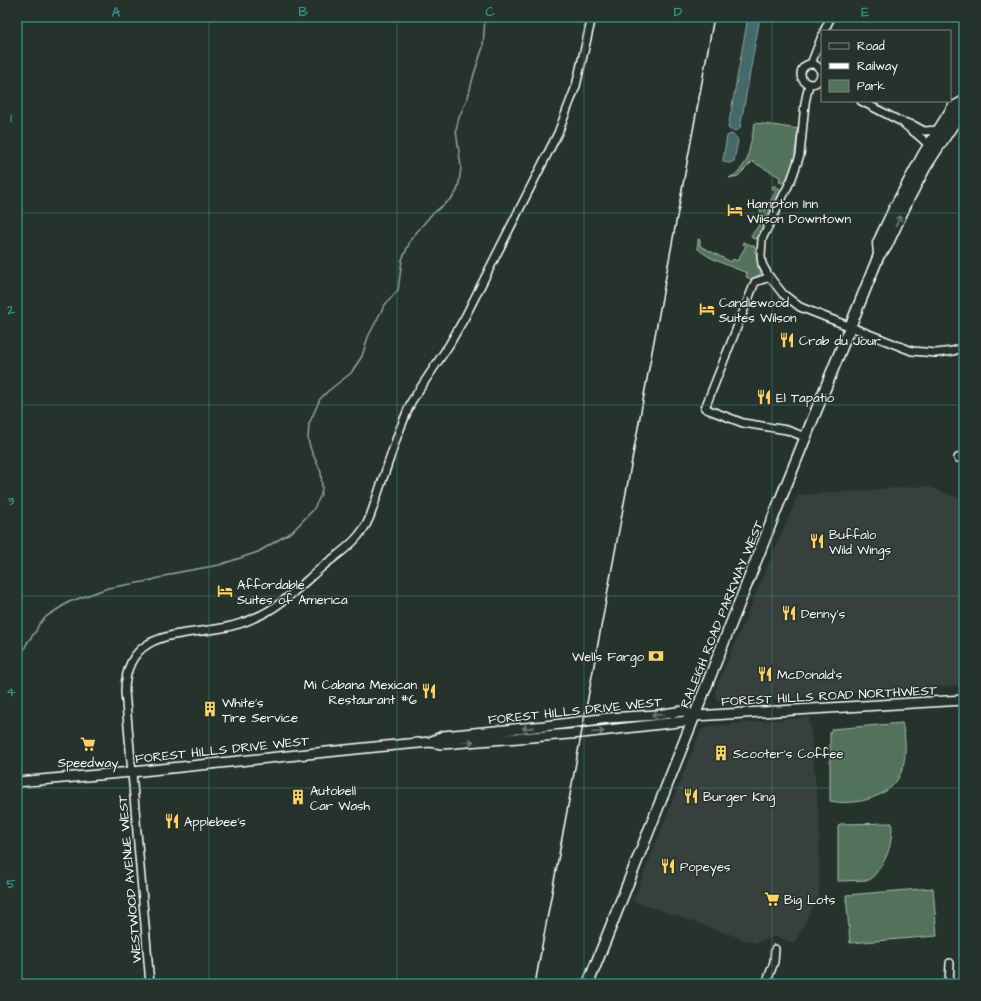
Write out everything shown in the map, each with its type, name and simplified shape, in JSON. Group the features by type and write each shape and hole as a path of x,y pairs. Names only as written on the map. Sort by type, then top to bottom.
{"main road":[{"name":"RALEIGH ROAD PARKWAY WEST","path":"879,255 878,243 886,224 928,144 953,107 963,101"},
{"name":"RALEIGH ROAD PARKWAY WEST","path":"588,984 805,437 879,255 886,247 926,166 961,112 963,101"},
{"name":"FOREST HILLS ROAD NORTHWEST","path":"695,716 964,700"},
{"name":"FOREST HILLS DRIVE WEST","path":"17,782 430,742 443,736 609,718 657,715 683,711 695,716"}],"street":[{"name":"WESTWOOD AVENUE WEST","path":"150,984 125,683 128,668 137,653 150,642 162,637 241,624 273,609 359,536 369,519 398,434 411,402 449,345 468,313 558,133 576,86 592,17"},
{"path":"824,30 831,17"},
{"path":"811,64 821,39"},
{"path":"811,64 819,68 821,79 809,84 802,78 801,73 805,65 811,64"},
{"path":"809,84 805,103 800,155 792,178 762,239 762,264 783,294 800,307 912,351 936,353 953,351 964,347"},
{"path":"863,102 900,121 924,130 938,130"},
{"path":"900,121 910,130 923,138 928,144"},
{"path":"770,277 755,282 705,408 743,423 788,430 805,437"},
{"path":"766,984 774,962 775,950"},
{"path":"949,984 950,963"}],"shaded area":[{"path":"926,486 964,500 964,685 723,703 719,702 716,697 715,690 798,495"},
{"path":"809,717 819,818 819,894 794,944 776,936 755,943 633,901 700,732 710,726"}],"green space":[{"path":"755,123 798,129 794,161 786,182 779,182 780,177 753,161 738,176 729,178 738,173 747,160"},
{"path":"775,186 780,189 781,193 758,238 752,238 751,235 761,220 760,209 765,210 776,191 772,188"},
{"path":"698,239 700,240 700,246 731,262 733,259 737,261 746,246 743,242 754,246 756,250 754,252 757,253 761,273 754,279 746,277 747,273 720,262 702,252 697,248"},
{"path":"902,723 905,739 905,756 901,773 897,781 885,792 870,799 854,802 830,801 830,733 832,729"},
{"path":"892,823 890,847 881,867 870,880 838,881 838,827 840,824"},
{"path":"933,888 937,936 850,943 846,895"}],"water":[{"path":"748,17 760,17 740,128 734,131 728,128"},
{"path":"731,134 738,140 734,161 730,163 724,162 723,160 727,136"}],"waterway":[{"path":"17,663 39,624 47,616 69,602 108,588 149,581 175,573 219,565 258,552 293,531 313,510 321,495 322,488 321,472 308,440 309,424 320,399 351,373 362,356 368,337 384,306 398,290 402,260 411,239 431,215 452,198 457,191 461,167 456,130 459,117 468,97 483,47 485,17"}],"railway":[{"path":"535,984 714,17"}],"place":[{"name":"Hampton Inn Wilson Downtown","path":"735,210"},
{"name":"Candlewood Suites Wilson","path":"707,309"},
{"name":"Crab du Jour","path":"787,340"},
{"name":"El Tapatio","path":"764,397"},
{"name":"Buffalo Wild Wings","path":"817,541"},
{"name":"Affordable Suites of America","path":"225,591"},
{"name":"Denny's","path":"789,613"},
{"name":"Wells Fargo","path":"656,656"},
{"name":"McDonald's","path":"765,674"},
{"name":"Mi Cabana Mexican Restaurant #6","path":"429,691"},
{"name":"White's Tire Service","path":"210,709"},
{"name":"Speedway","path":"88,744"},
{"name":"Scooter's Coffee","path":"721,753"},
{"name":"Burger King","path":"691,796"},
{"name":"Autobell Car Wash","path":"298,797"},
{"name":"Applebee's","path":"172,821"},
{"name":"Popeyes","path":"668,866"},
{"name":"Big Lots","path":"772,899"}]}
